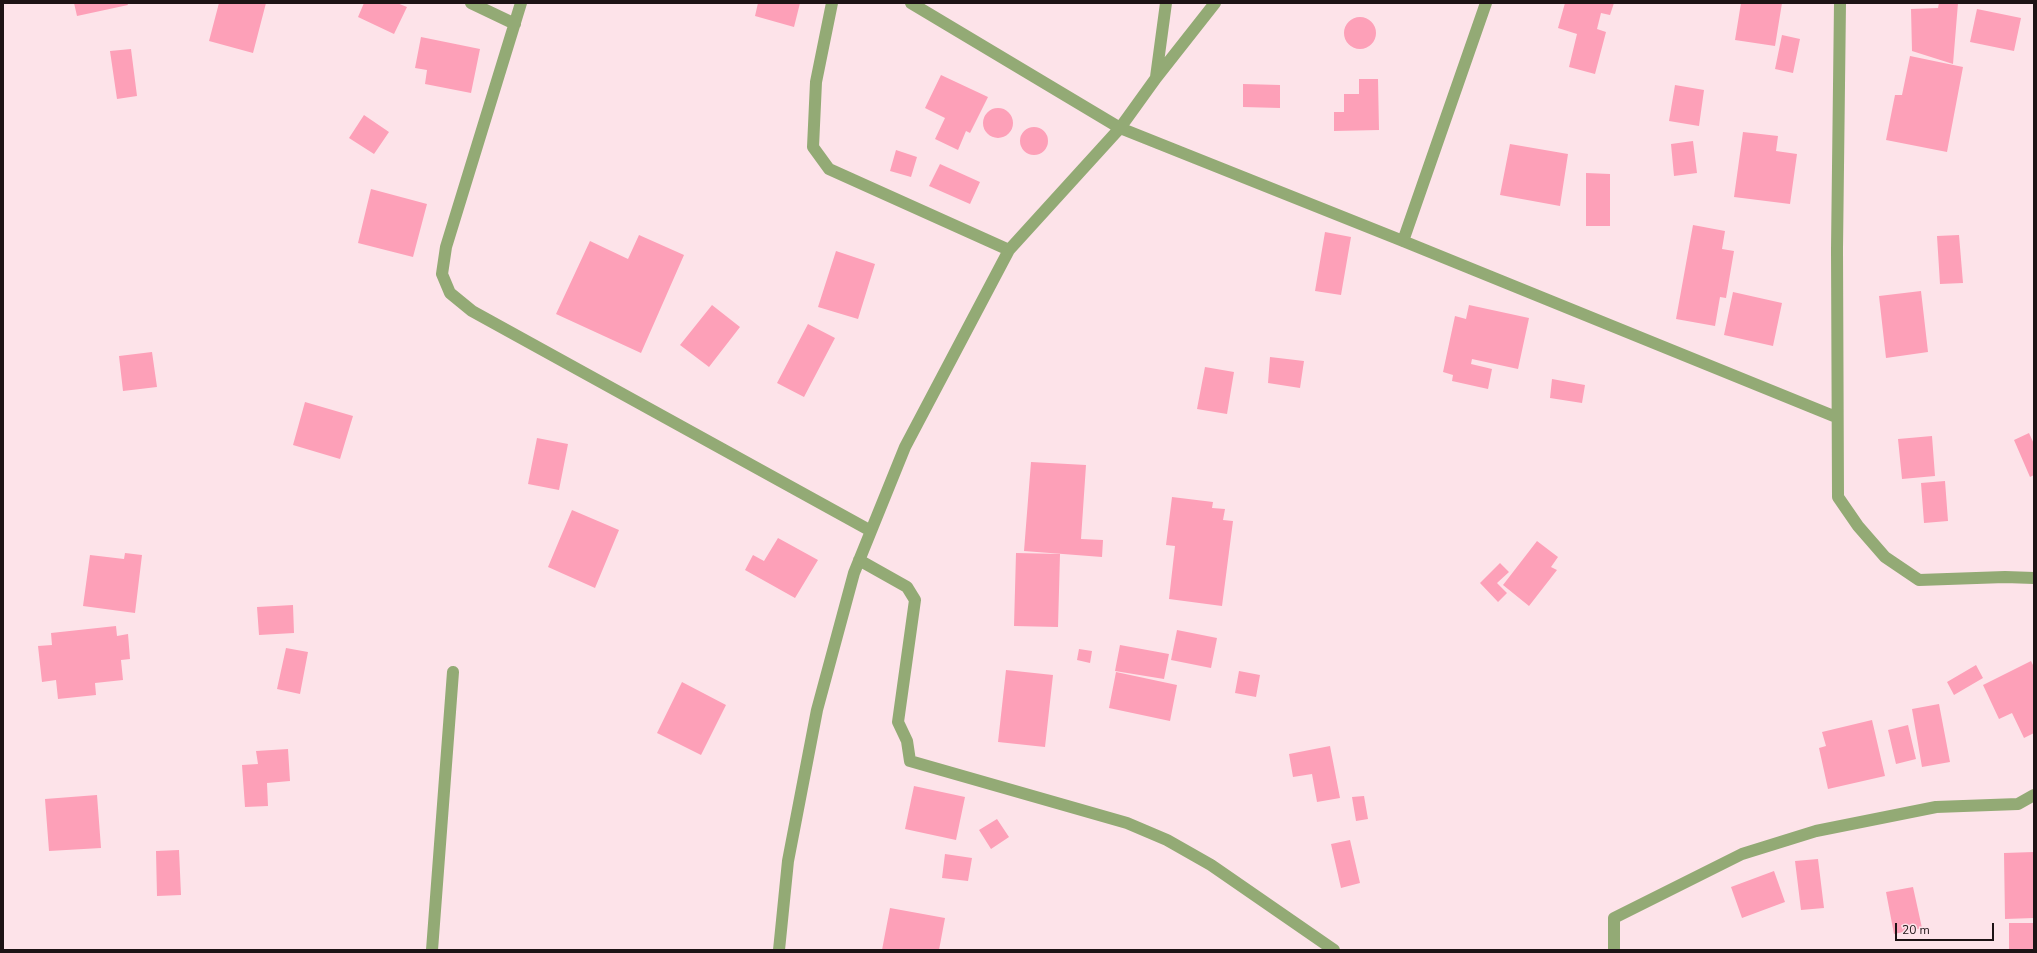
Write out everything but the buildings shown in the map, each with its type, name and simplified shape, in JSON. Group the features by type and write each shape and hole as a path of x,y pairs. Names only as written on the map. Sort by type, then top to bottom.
{"street":[{"path":"471,3 515,24"},
{"path":"521,3 446,247 442,274 450,293 472,311 871,530"},
{"path":"832,3 816,82 813,147 829,168 1009,250"},
{"path":"911,3 1120,128 1836,417"},
{"path":"1156,78 1166,3"},
{"path":"779,950 788,861 817,710 859,560 905,447 1009,250 1120,128 1156,78 1215,3"},
{"path":"1403,241 1486,3"},
{"path":"1840,3 1836,417 1838,497 1858,526 1885,557 1919,580 2005,577 2034,578"},
{"path":"859,560 907,587 915,600 898,722 906,741 910,761 1127,823 1167,840 1211,864 1334,950"},
{"path":"432,950 453,672"},
{"path":"1614,950 1614,918 1742,854 1816,831 1936,807 2018,804 2034,795"}]}
